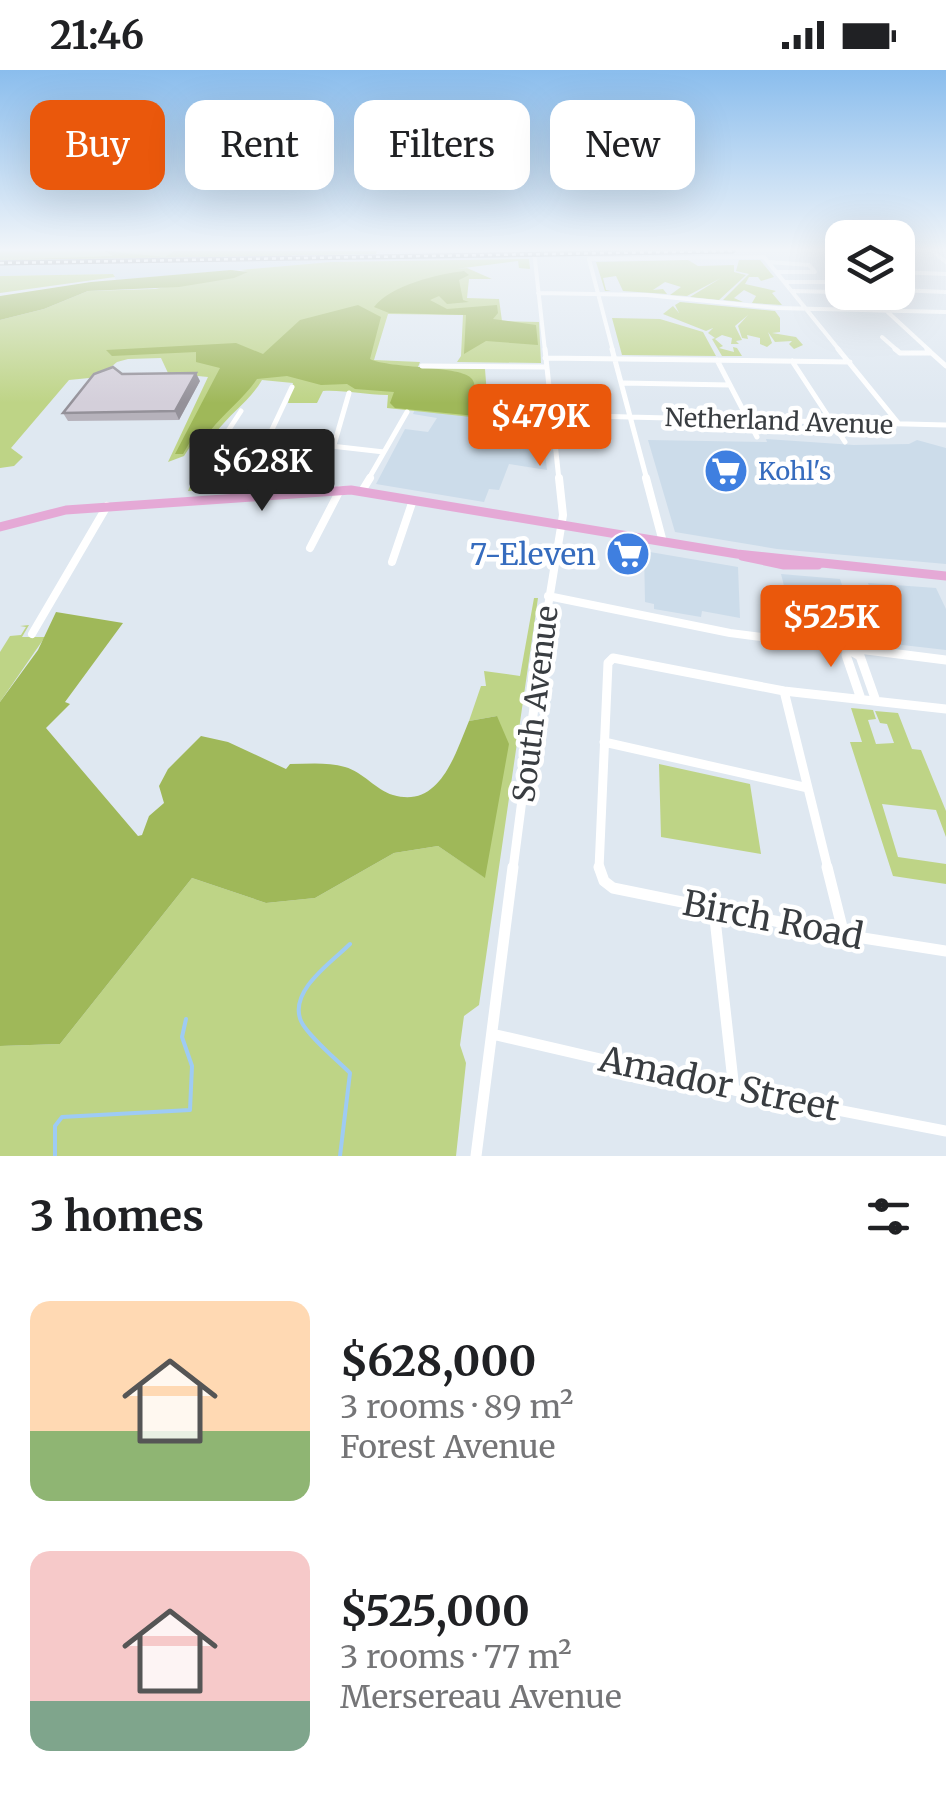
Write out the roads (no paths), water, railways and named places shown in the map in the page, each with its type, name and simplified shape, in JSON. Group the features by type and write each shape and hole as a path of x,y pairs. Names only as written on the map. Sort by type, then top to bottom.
{"main road":[{"path":"0,527 56,511 362,491 784,565 819,564 946,576"}],"street":[{"name":"South Avenue","path":"476,1156 548,596 563,515 539,302"},
{"path":"600,302 663,542"},
{"path":"705,302 825,309"},
{"path":"801,302 899,424"},
{"path":"885,310 946,312"},
{"path":"885,310 945,364"},
{"path":"882,337 900,354 932,353"},
{"path":"546,358 850,362"},
{"path":"717,360 756,438"},
{"path":"792,361 845,442"},
{"path":"422,366 546,367"},
{"path":"622,383 730,384"},
{"path":"253,470 292,388"},
{"path":"334,446 349,393"},
{"path":"240,411 226,434 384,452"},
{"path":"362,491 407,412"},
{"name":"Netherland Avenue","path":"552,416 946,425"},
{"path":"310,548 340,490"},
{"path":"392,562 413,500"},
{"path":"32,634 107,506"},
{"path":"548,596 730,632 946,660"},
{"path":"850,649 846,654 860,700"},
{"path":"850,649 860,656 876,701"},
{"path":"808,788 604,742 608,663 612,658 784,691 946,709"},
{"path":"784,691 844,935"},
{"name":"Birch Road","path":"604,742 599,869 604,882 613,888 844,935 946,951"},
{"path":"714,910 734,1090"},
{"name":"Amador Street","path":"492,1034 734,1090 946,1130"}],"waterway":[{"path":"340,1156 350,1073 310,1033 299,1010 306,988 350,944"},
{"path":"55,1156 55,1126 62,1117 190,1110 192,1066 182,1037 186,1019"}],"place":[{"name":"Kohl's","path":"726,471"},
{"name":"7-Eleven","path":"628,554"}]}
